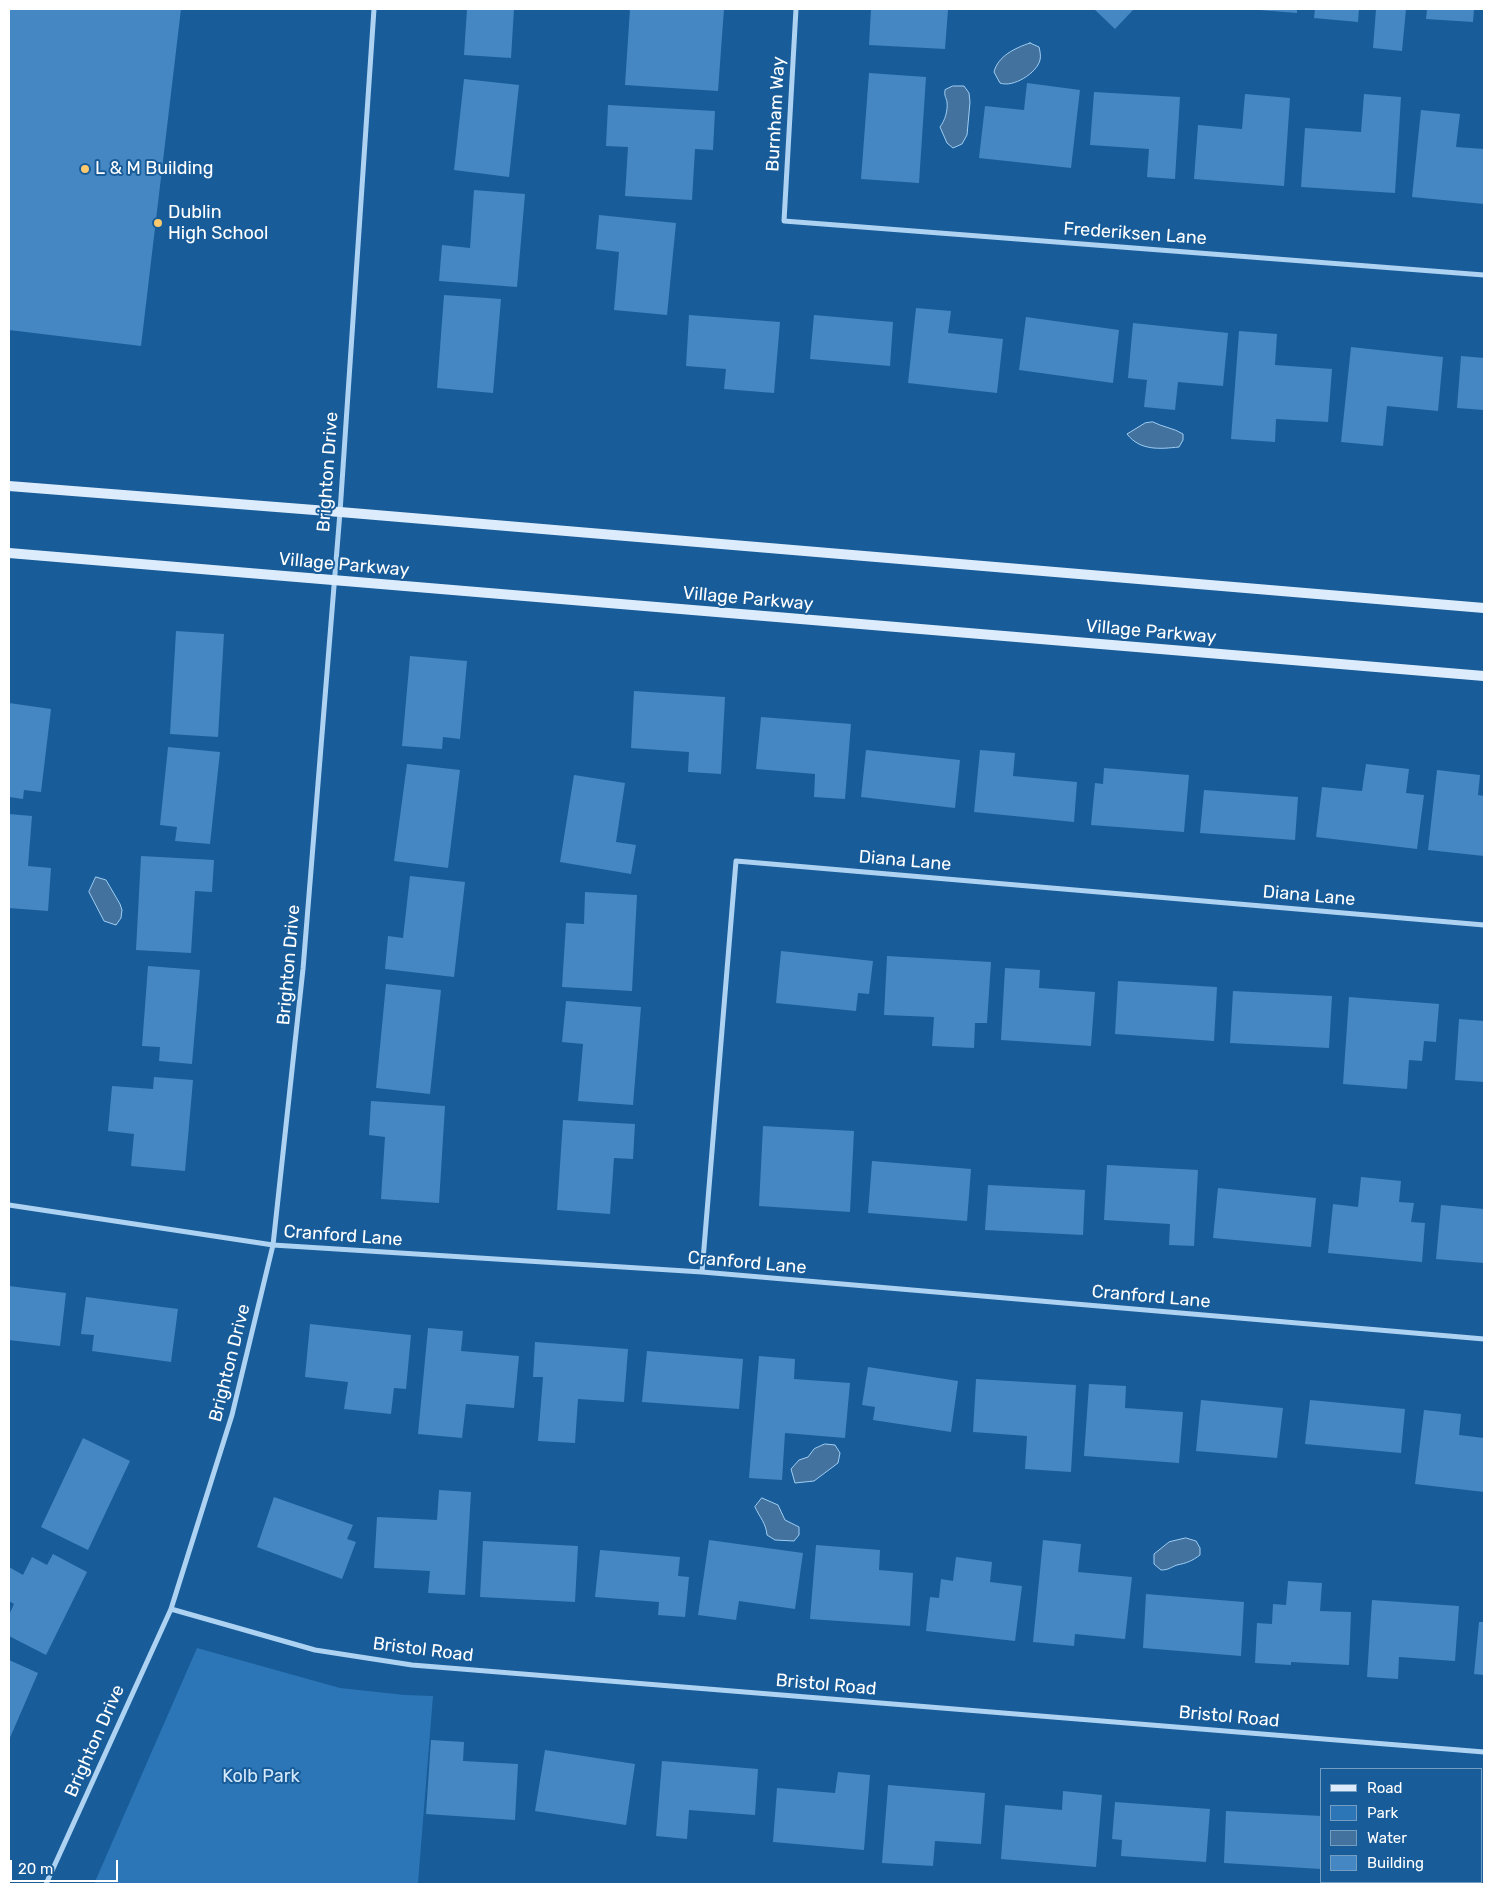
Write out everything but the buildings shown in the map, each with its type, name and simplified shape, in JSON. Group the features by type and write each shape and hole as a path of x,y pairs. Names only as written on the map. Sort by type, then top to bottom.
{"street":[{"name":"Brighton Drive","path":"46,1884 171,1609 232,1415 274,1245 303,969 340,512 374,9"},
{"name":"Burnham Way","path":"784,221 796,9"},
{"name":"Frederiksen Lane","path":"784,221 1484,275"},
{"path":"9,486 1484,608"},
{"name":"Village Parkway","path":"9,553 1484,676"},
{"name":"Diana Lane","path":"702,1272 736,861 1484,925"},
{"name":"Cranford Lane","path":"9,1205 274,1245 702,1272 1484,1339"},
{"name":"Bristol Road","path":"171,1609 316,1650 412,1665 1484,1752"}],"green space":[{"name":"Kolb Park","path":"197,1648 340,1688 433,1696 418,1883 428,1884 94,1884"}],"water":[{"path":"1030,43 1039,47 1040,60 1038,65 1018,81 1005,84 1000,83 994,72 999,61 1013,50"},
{"path":"953,86 964,86 969,93 970,102 967,135 962,144 953,148 947,143 940,127 947,109 945,90"},
{"path":"1153,422 1183,434 1183,440 1179,447 1151,448 1132,440 1127,434 1145,423"},
{"path":"96,877 106,880 120,904 122,910 121,918 116,925 104,921 89,892"},
{"path":"825,1444 835,1445 840,1453 838,1463 814,1481 795,1483 791,1469 799,1460 808,1457 814,1449"},
{"path":"762,1498 778,1505 785,1520 799,1527 799,1535 794,1541 775,1540 767,1535 764,1524 755,1507"},
{"path":"1186,1538 1196,1541 1200,1548 1200,1555 1189,1562 1166,1570 1161,1570 1154,1564 1154,1554 1169,1542"}],"place":[{"name":"L & M Building","path":"85,169"},
{"name":"Dublin High School","path":"158,223"}]}
